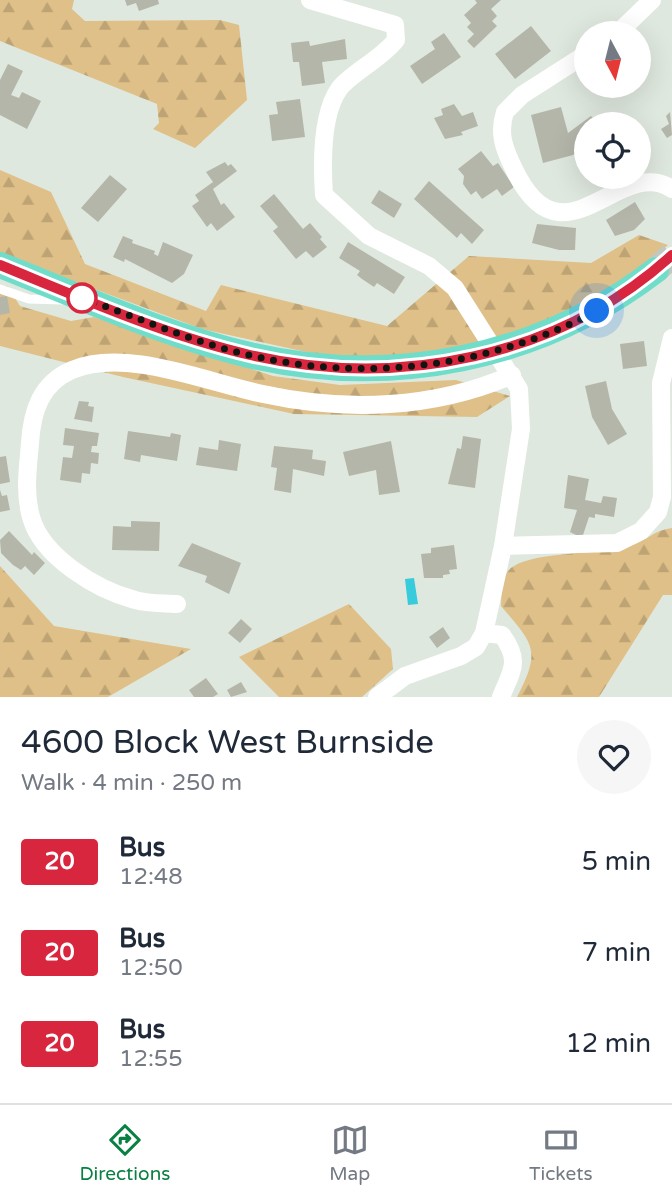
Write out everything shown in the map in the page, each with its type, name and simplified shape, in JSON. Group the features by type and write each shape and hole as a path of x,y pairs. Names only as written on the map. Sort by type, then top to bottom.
{"main road":[{"path":"0,265 217,346 302,365 393,368 498,352 576,321 615,300 656,270"}],"street":[{"path":"310,0 395,25 396,40 384,55 340,89 328,121 321,161 324,195 369,236 429,266 455,288 512,374 519,389 521,429 503,546 484,633 476,647 461,656 405,676 377,697"},
{"path":"630,21 652,0"},
{"path":"574,62 522,95 505,111 502,141 517,176 545,206 567,213 587,208 638,182 654,181 672,188"},
{"path":"503,546 596,546 617,543 631,538 651,523 662,497 661,383 672,338"},
{"path":"177,604 136,601 92,582 52,550 36,529 27,498 31,426 36,407 47,387 58,377 89,364 127,362 296,401 395,405 476,391 512,374"},
{"path":"484,633 502,635 512,649 514,666 501,697"}],"lane":[{"path":"0,289 29,299 88,300"}],"green space":[{"path":"0,0 74,0 72,9 85,21 220,20 239,25 247,100 195,148 153,129 159,123 157,104 0,41"},
{"path":"0,170 51,192 85,264 206,311 221,285 387,326 469,256 591,263 639,235 668,245 609,294 503,343 417,359 338,359 202,329 0,254"},
{"path":"0,285 8,287 20,306 71,321 94,317 273,376 340,385 456,380 510,396 477,417 294,414 123,377 0,346"},
{"path":"672,528 672,595 663,595 599,697 517,697 530,668 531,657 527,639 501,606 503,584 509,569 537,558 627,547"},
{"path":"0,566 54,626 191,649 108,697 0,697"},
{"path":"349,604 391,649 393,669 362,697 279,697 239,657"}],"water":[{"path":"414,578 418,604 408,605 405,579"}],"building":[{"path":"125,0 158,0 159,4 139,11 136,3 127,6"},
{"path":"475,0 501,0 491,9 497,16 492,21 497,26 474,48 467,41 474,34 467,27 471,23 464,15 477,3"},
{"path":"531,26 551,51 515,79 495,54"},
{"path":"444,33 461,57 422,84 410,66 435,49 431,42"},
{"path":"345,39 347,59 322,62 325,83 302,86 299,62 293,62 291,43 309,41 310,46"},
{"path":"8,64 23,71 11,95 19,98 22,92 41,101 27,129 0,115 0,80"},
{"path":"300,99 305,137 272,141 269,115 278,114 276,102"},
{"path":"454,104 462,116 473,112 478,126 461,132 463,135 445,139 434,118 443,115 441,109"},
{"path":"561,107 568,133 574,129 574,154 543,163 531,115"},
{"path":"670,112 672,135 667,138 661,129 669,124 666,116"},
{"path":"481,151 493,166 498,163 514,187 502,196 497,189 482,199 476,191 471,195 463,184 464,176 458,169"},
{"path":"225,162 237,171 213,189 221,205 224,203 235,217 217,231 211,223 207,227 192,206 199,201 195,195 213,182 206,172"},
{"path":"110,175 127,189 98,222 81,208"},
{"path":"429,181 484,230 472,244 461,233 457,238 414,199"},
{"path":"379,190 402,204 394,218 371,203"},
{"path":"274,194 303,229 310,223 327,247 313,258 306,251 296,259 273,231 278,227 260,206"},
{"path":"635,202 645,219 634,230 615,236 606,220"},
{"path":"537,224 576,228 575,250 559,250 532,243"},
{"path":"123,236 133,240 132,243 155,251 154,254 158,256 163,242 193,255 184,274 172,283 125,259 124,262 113,257"},
{"path":"348,242 405,277 394,294 377,283 374,287 357,275 360,271 339,258"},
{"path":"7,296 10,313 0,315 0,297"},
{"path":"644,341 647,366 623,369 620,344"},
{"path":"606,381 612,409 627,434 608,445 592,417 585,386"},
{"path":"79,401 89,402 88,406 94,407 92,422 74,419"},
{"path":"65,428 99,433 97,446 92,446 91,452 99,453 98,464 91,463 90,474 82,473 81,483 60,480 63,457 72,458 74,446 63,445"},
{"path":"128,431 170,437 171,433 181,435 177,461 141,455 140,462 124,459"},
{"path":"463,436 481,439 475,488 448,484 457,448 461,449"},
{"path":"219,440 241,444 237,471 196,465 199,447 218,450"},
{"path":"391,441 400,492 379,495 376,470 349,476 343,452"},
{"path":"274,446 313,450 312,459 326,461 324,476 293,469 291,493 274,490 277,468 271,467"},
{"path":"6,456 10,482 0,484 0,457"},
{"path":"568,475 589,479 585,500 601,503 603,496 617,498 614,517 595,514 595,518 589,517 582,538 570,532 577,510 564,508"},
{"path":"0,490 2,496 7,495 10,510 0,512"},
{"path":"131,521 160,522 159,551 112,550 113,526 131,527"},
{"path":"9,531 32,555 34,552 45,563 34,575 25,566 21,570 13,565 1,553 0,540"},
{"path":"192,543 241,563 229,594 205,582 207,576 178,566"},
{"path":"454,545 457,569 449,570 450,574 443,575 443,578 424,578 421,554 431,553 431,548"},
{"path":"241,619 252,629 240,643 228,633"},
{"path":"443,627 450,638 437,648 429,637"},
{"path":"206,678 218,694 213,697 194,697 189,690"},
{"path":"241,682 247,692 231,697 227,690"}],"tunnel":[{"path":"656,270 672,255"}],"bus line":[{"name":"20","path":"0,265 88,300 248,355 302,365 359,369 420,365 498,352 523,344 576,321 615,300 672,255"}],"route":[{"path":"82,298 248,355 302,365 359,369 420,365 498,352 557,330 597,311"}]}
